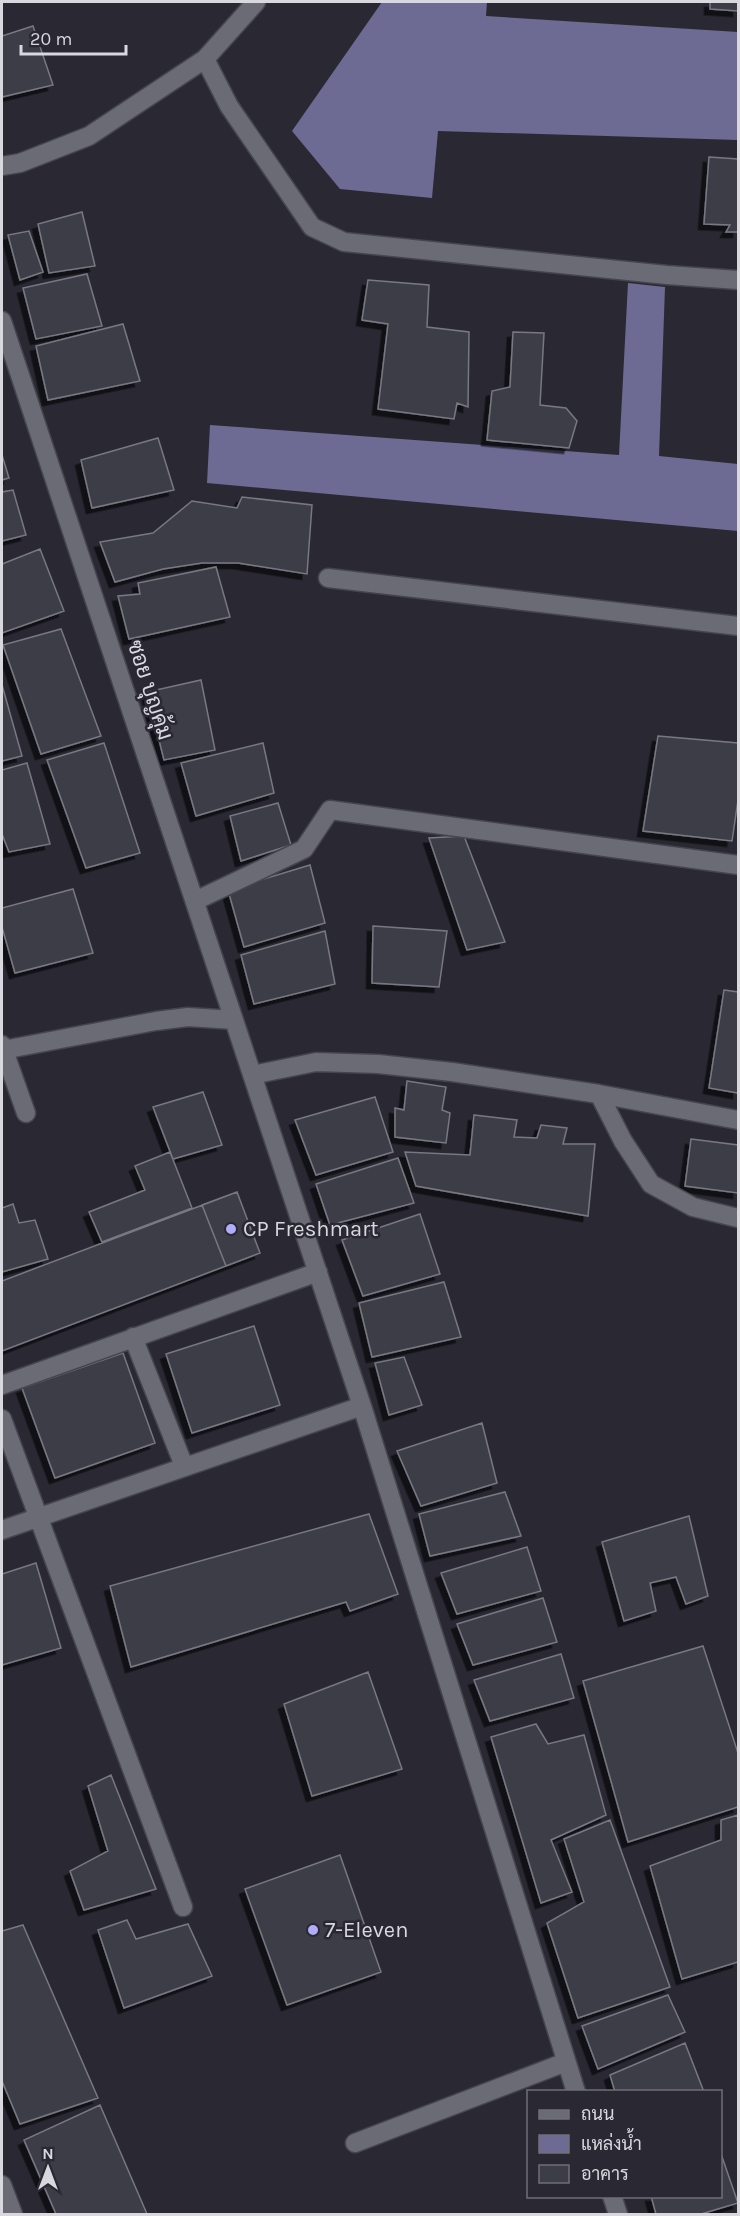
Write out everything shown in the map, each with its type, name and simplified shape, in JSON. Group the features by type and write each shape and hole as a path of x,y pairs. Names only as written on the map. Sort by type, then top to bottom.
{"street":[{"path":"2,166 20,163 89,136 205,59 256,2"},
{"path":"205,59 229,106 312,227 344,242 667,275 738,280"},
{"name":"ซอย บุญคุ้ม","path":"2,321 362,1406 576,2090"},
{"path":"328,578 738,626"},
{"path":"195,901 304,849 330,810 738,865"},
{"path":"26,1113 2,1047 188,1017 234,1020"},
{"path":"252,1075 316,1062 378,1064 452,1072 599,1094 738,1120"},
{"path":"599,1094 623,1141 651,1184 693,1207 738,1218"},
{"path":"2,1385 318,1272"},
{"path":"134,1337 184,1466"},
{"path":"2,1530 362,1406"},
{"path":"2,1419 183,1907"},
{"path":"356,2143 566,2062"},
{"path":"2,2186 13,2214"},
{"path":"613,2198 618,2214"}],"water":[{"path":"382,2 487,2 486,16 738,32 738,140 438,131 432,198 340,189 292,131"},
{"path":"628,283 665,287 659,456 738,464 738,531 207,483 210,425 619,455"}],"building":[{"path":"710,2 738,2 738,11 710,9"},
{"path":"33,26 53,85 2,97 2,36"},
{"path":"709,157 738,159 738,232 726,232 730,225 704,224"},
{"path":"82,212 95,266 49,273 38,224"},
{"path":"29,231 43,272 20,280 8,235"},
{"path":"87,274 102,326 36,339 23,288"},
{"path":"368,280 429,285 427,327 469,332 468,407 457,403 454,419 378,409 388,324 362,320"},
{"path":"123,324 140,381 48,400 36,346"},
{"path":"513,332 544,333 540,405 566,408 577,421 569,448 487,440 492,391 510,387"},
{"path":"158,438 174,490 92,508 81,460"},
{"path":"2,455 9,478 2,480"},
{"path":"13,490 26,535 2,541 2,492"},
{"path":"242,497 312,505 307,574 238,563 202,563 163,569 115,582 100,542 153,533 192,501 237,508"},
{"path":"40,549 64,611 2,633 2,564"},
{"path":"216,567 230,617 129,639 118,596 140,594 138,583"},
{"path":"61,629 101,736 41,754 3,645"},
{"path":"201,680 215,750 164,760 147,692"},
{"path":"2,685 22,756 2,761"},
{"path":"658,736 738,743 738,800 732,841 643,831"},
{"path":"104,743 140,853 86,868 47,760"},
{"path":"263,743 274,793 196,816 181,763"},
{"path":"27,763 50,844 9,852 2,834 2,770"},
{"path":"278,803 291,845 241,861 230,816"},
{"path":"464,836 505,942 467,950 429,838"},
{"path":"310,865 325,923 244,947 228,890"},
{"path":"73,889 93,953 15,973 2,927 2,908"},
{"path":"373,926 447,931 439,987 372,983"},
{"path":"325,931 335,984 254,1004 241,955"},
{"path":"724,990 738,992 738,1093 709,1088"},
{"path":"407,1081 446,1087 442,1110 450,1113 446,1143 395,1137 395,1108 404,1110"},
{"path":"203,1092 222,1145 173,1159 153,1107"},
{"path":"375,1097 393,1152 316,1175 295,1120"},
{"path":"474,1115 517,1120 514,1137 537,1138 541,1125 567,1128 563,1144 595,1144 588,1216 416,1186 405,1152 470,1155"},
{"path":"691,1139 738,1145 738,1193 685,1186"},
{"path":"170,1152 192,1208 102,1242 89,1212 145,1190 135,1166"},
{"path":"398,1158 414,1203 330,1225 316,1184"},
{"path":"237,1192 260,1253 2,1351 2,1281"},
{"name":"CP Freshmart","path":"237,1192 260,1253 226,1266 202,1205"},
{"path":"13,1204 19,1223 35,1220 48,1259 2,1272 2,1208"},
{"path":"420,1214 440,1274 363,1296 342,1240"},
{"path":"444,1282 461,1337 372,1357 359,1303"},
{"path":"254,1326 280,1405 192,1433 166,1354"},
{"path":"123,1353 155,1443 55,1478 22,1388"},
{"path":"404,1357 422,1405 389,1415 375,1363"},
{"path":"482,1423 497,1483 421,1506 397,1451"},
{"path":"505,1492 521,1536 430,1556 419,1514"},
{"path":"369,1514 398,1594 350,1611 346,1602 131,1667 110,1586"},
{"path":"689,1516 708,1596 686,1604 676,1577 650,1583 656,1611 624,1621 602,1542"},
{"path":"527,1547 541,1591 457,1614 441,1573"},
{"path":"36,1563 61,1648 2,1665 2,1574"},
{"path":"543,1598 557,1642 473,1665 457,1624"},
{"path":"703,1646 738,1753 738,1807 628,1842 583,1681"},
{"path":"561,1654 574,1698 490,1721 474,1680"},
{"path":"368,1672 402,1769 312,1796 284,1704"},
{"path":"536,1724 548,1744 584,1735 606,1815 551,1840 572,1892 541,1903 491,1737"},
{"path":"111,1775 156,1889 84,1910 70,1871 108,1851 88,1786"},
{"path":"738,1815 738,1962 682,1979 650,1866 721,1840 721,1820"},
{"path":"610,1820 670,1987 578,2018 547,1923 584,1902 564,1839"},
{"name":"7-Eleven","path":"340,1855 381,1972 287,2005 245,1889"},
{"path":"127,1920 136,1939 188,1924 212,1976 124,2008 98,1930"},
{"path":"23,1925 98,2098 20,2124 2,2081 2,1931"},
{"path":"668,1995 685,2032 598,2069 582,2026"},
{"path":"685,2043 703,2090 614,2090 610,2075"},
{"path":"100,2105 147,2214 56,2214 24,2140"},
{"path":"722,2157 738,2203 701,2214 656,2214 652,2198 722,2198"}],"place":[{"name":"CP Freshmart","path":"231,1229"},
{"name":"7-Eleven","path":"313,1930"}]}
